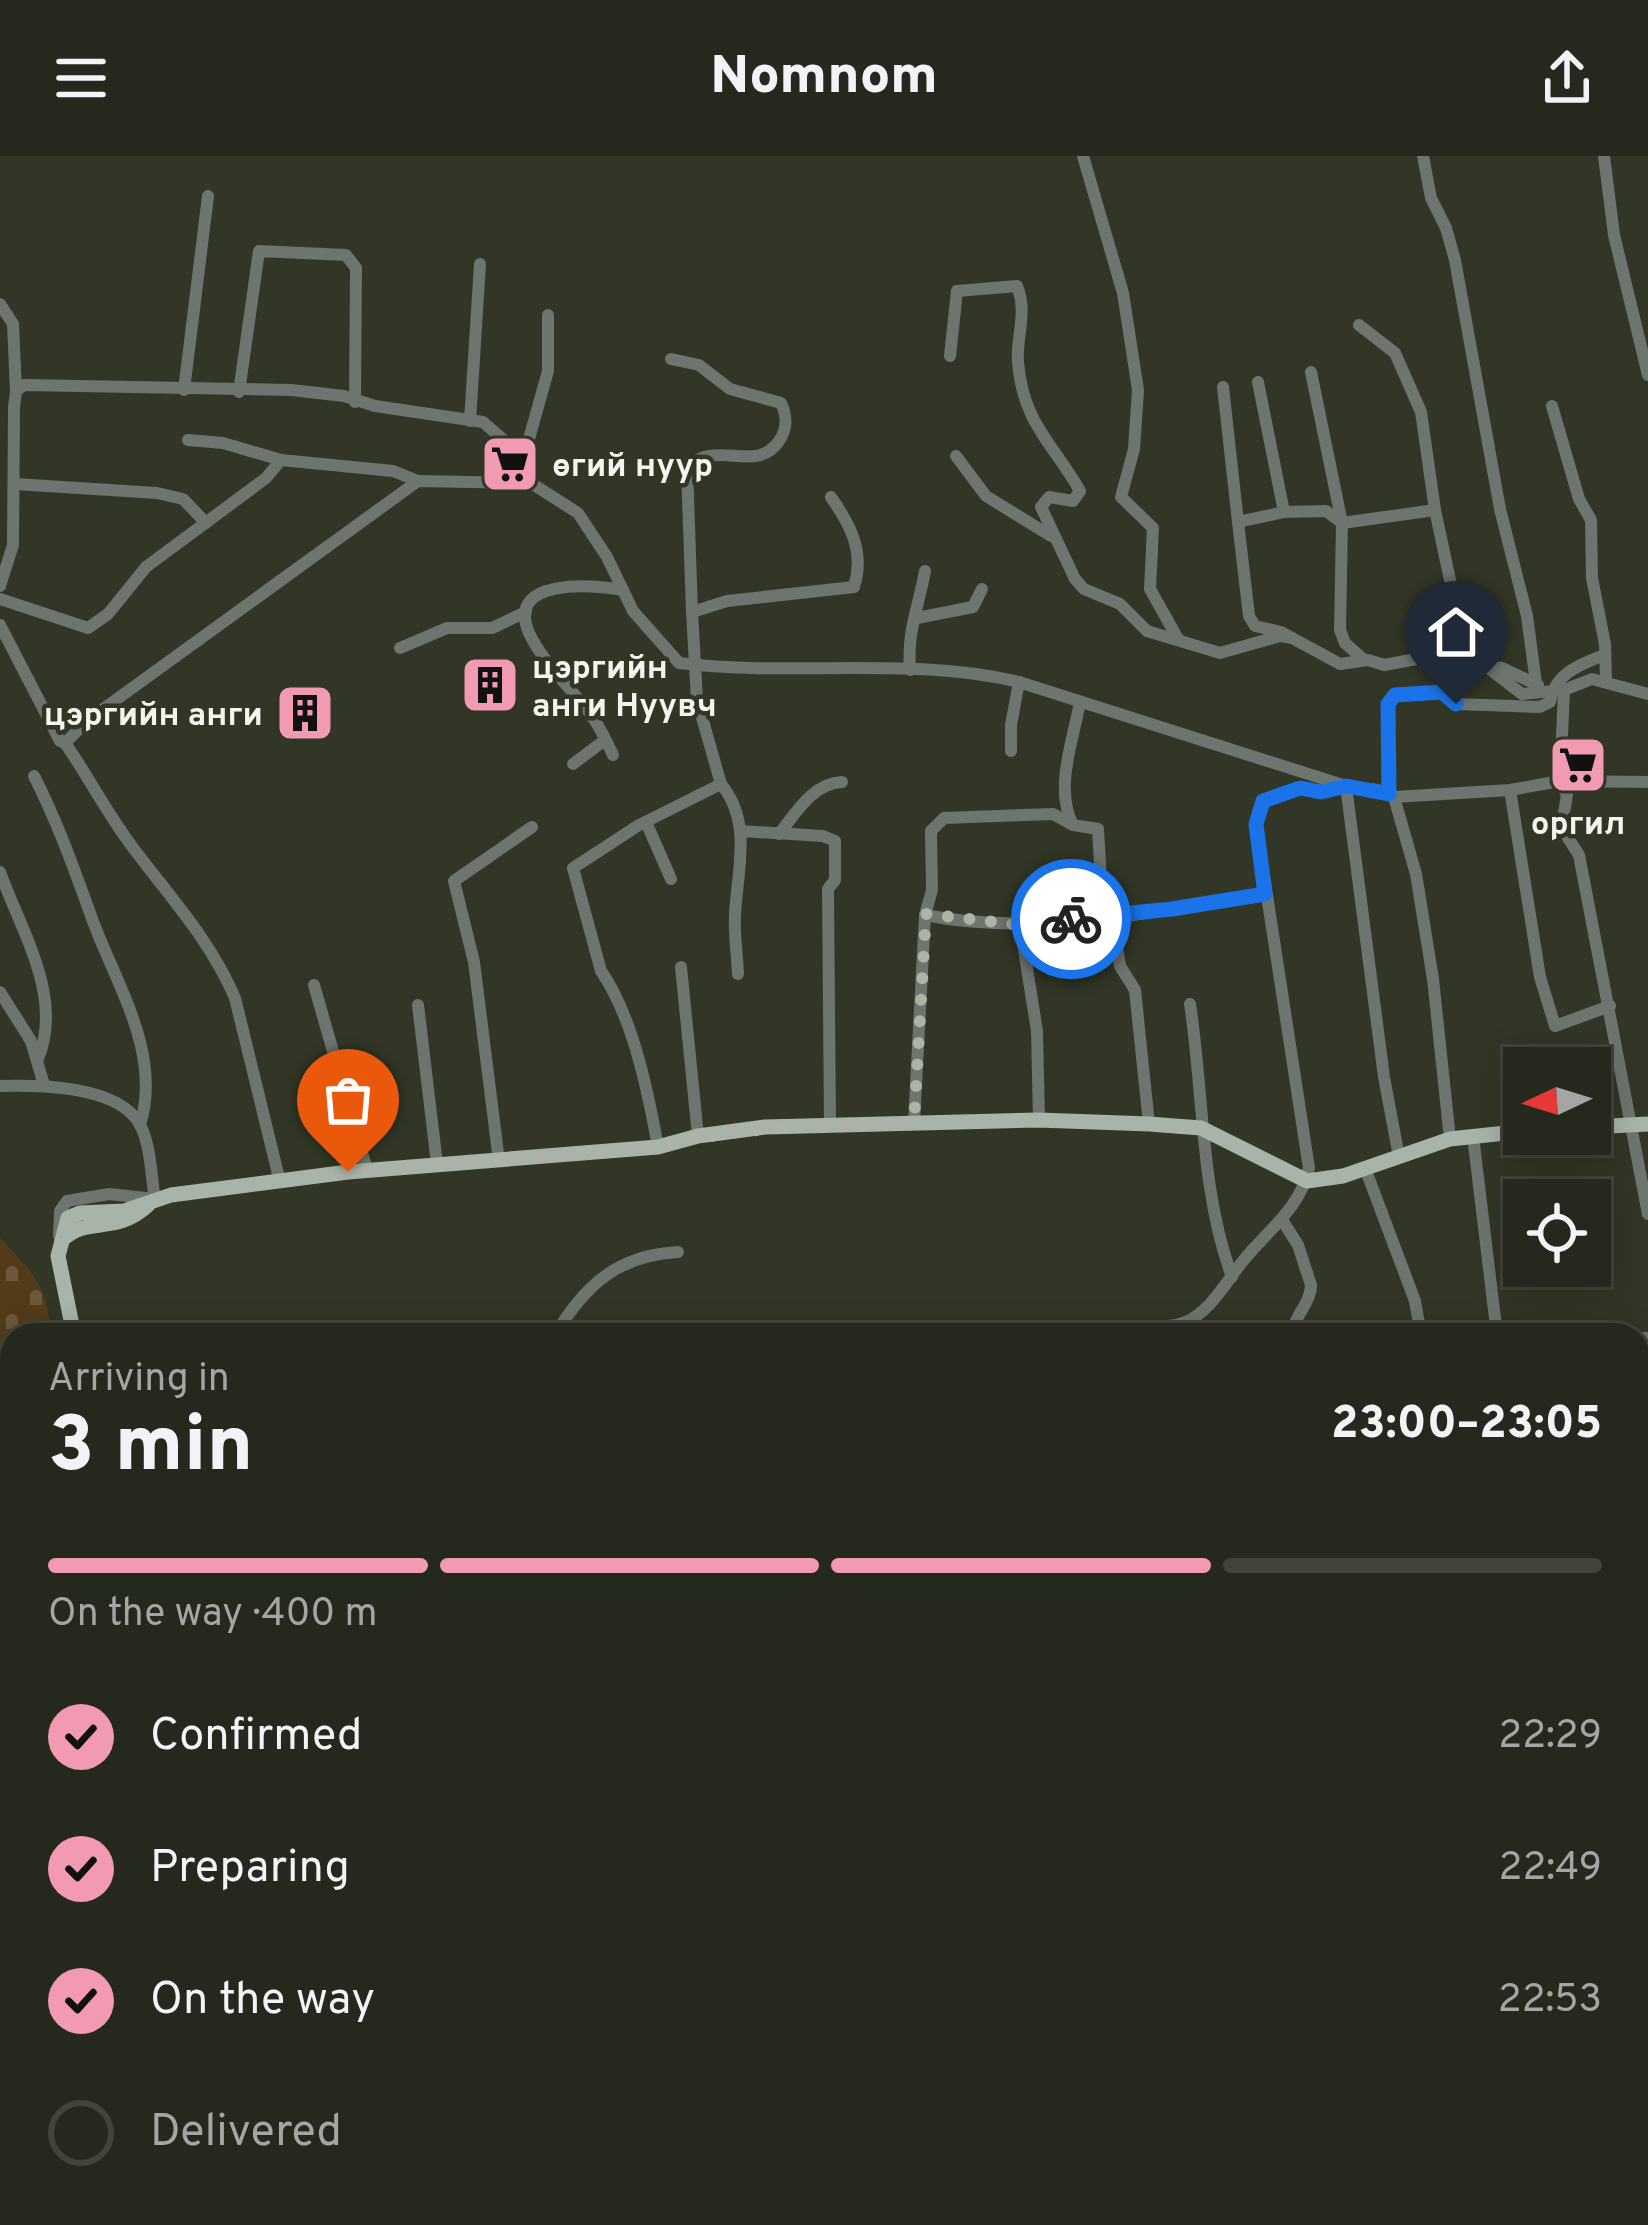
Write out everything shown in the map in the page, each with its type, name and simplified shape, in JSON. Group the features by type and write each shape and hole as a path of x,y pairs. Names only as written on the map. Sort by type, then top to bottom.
{"main road":[{"path":"72,1323 59,1243 83,1227 129,1222 154,1199 367,1170 658,1147 765,1127 1040,1120 1202,1128 1306,1181 1343,1176 1450,1139 1503,1133"}],"street":[{"path":"1083,156 1123,293 1138,390 1134,448 1121,497 1154,528 1150,589 1179,640"},
{"path":"1423,156 1431,198 1455,260 1500,509 1549,689 1567,795 1568,838 1579,855 1640,1124 1648,1214"},
{"path":"1604,156 1614,236 1648,375"},
{"path":"184,390 208,196"},
{"path":"239,392 259,251 346,255 356,268 355,402"},
{"path":"470,421 480,264"},
{"path":"950,356 957,291 1017,286 1023,301 1023,328 1017,359 1028,410 1080,491 1073,501 1049,497 1041,507 1064,563 1084,589 1110,597 1147,631 1220,653 1292,638"},
{"path":"0,304 14,324 16,391 13,545 0,586"},
{"path":"523,464 548,371 548,315"},
{"path":"1359,325 1395,353 1421,412 1435,510 1466,650 1484,665 1549,689 1592,679 1648,694"},
{"path":"671,359 699,365 730,389 781,403 786,416 786,428 769,451 756,457 707,456 687,467 697,700 740,831 742,870 735,914 738,974"},
{"path":"1311,372 1342,523 1340,630 1345,643 1364,660"},
{"path":"1258,382 1284,512"},
{"path":"16,391 24,385 344,396 355,402 483,422 523,464 531,483"},
{"path":"1223,387 1250,622 1340,664 1364,660 1384,665 1466,650"},
{"path":"1552,406 1579,499 1591,520 1592,578 1606,681"},
{"path":"188,440 223,443 280,460 393,471 418,481 531,483 578,513 633,611 679,663 971,670 1346,786 1392,796 1510,790 1561,781 1648,782"},
{"path":"956,455 986,496 1052,536"},
{"path":"0,599 88,628 108,614 146,567 266,478 280,460"},
{"path":"65,743 88,720 418,481"},
{"path":"15,484 170,496 183,499 206,524"},
{"path":"692,611 727,601 854,586 856,542 831,497"},
{"path":"1238,522 1284,512 1326,512 1342,523 1435,510"},
{"path":"910,670 909,630 917,618 926,572"},
{"path":"400,648 447,628 492,628 526,612 540,592 559,587 622,590"},
{"path":"917,618 973,607 982,590"},
{"path":"526,612 530,635 594,717 614,755"},
{"path":"0,625 60,741 224,970 280,1182"},
{"path":"1450,1139 1416,874 1392,796 1388,704 1395,695 1442,692 1456,704 1540,707 1550,702 1549,689 1559,679 1604,655"},
{"path":"1011,751 1019,682"},
{"path":"1073,825 1064,808 1080,702"},
{"path":"573,764 605,740"},
{"path":"34,776 76,868 89,912 130,1008 146,1095 140,1125 154,1199 109,1194 67,1202 60,1211 59,1243"},
{"path":"778,834 827,782 842,782"},
{"path":"658,1147 639,1064 601,971 573,868 646,822 721,784"},
{"path":"1192,1323 1282,1220 1309,1168 1256,824 1263,801 1300,788 1321,792 1346,786"},
{"path":"1346,786 1399,1157"},
{"path":"1510,790 1536,960 1555,1026 1610,1006"},
{"path":"914,1122 926,914 932,890 931,831 944,818 1053,814 1073,825 1098,829 1107,916 1120,966 1135,991 1149,1124"},
{"path":"646,822 671,879"},
{"path":"499,1161 474,962 454,880 532,827"},
{"path":"740,831 823,836 835,841 835,880 828,889 830,1126"},
{"path":"0,872 48,1003 45,1040 37,1061"},
{"path":"926,914 1021,925 1265,894"},
{"path":"1021,925 1037,1031 1040,1120"},
{"path":"681,967 698,1136"},
{"path":"314,985 367,1170"},
{"path":"0,992 31,1041 44,1084"},
{"path":"1190,1004 1212,1197 1232,1277"},
{"path":"418,1005 437,1164"},
{"path":"0,1086 44,1084 92,1094 130,1113 140,1125"},
{"path":"1473,1136 1496,1323"},
{"path":"1365,1168 1415,1300 1418,1323"},
{"path":"1282,1220 1298,1245 1312,1292 1293,1323"},
{"path":"564,1323 591,1285 649,1253 678,1252"}],"green space":[{"path":"0,1238 42,1292 49,1323 0,1323"}],"way so far":[{"path":"348,1172 658,1147 765,1127 914,1122 926,914 1021,925 1071,919"}],"place":[{"name":"өгий нуур","path":"510,464"},
{"name":"цэргийн анги Нуувч","path":"490,685"},
{"name":"цэргийн анги","path":"305,713"},
{"name":"оргил","path":"1578,765"}],"route":[{"path":"1071,919 1265,894 1256,824 1263,801 1300,788 1321,792 1346,786 1389,794 1388,704 1395,695 1442,692 1456,704"}]}
